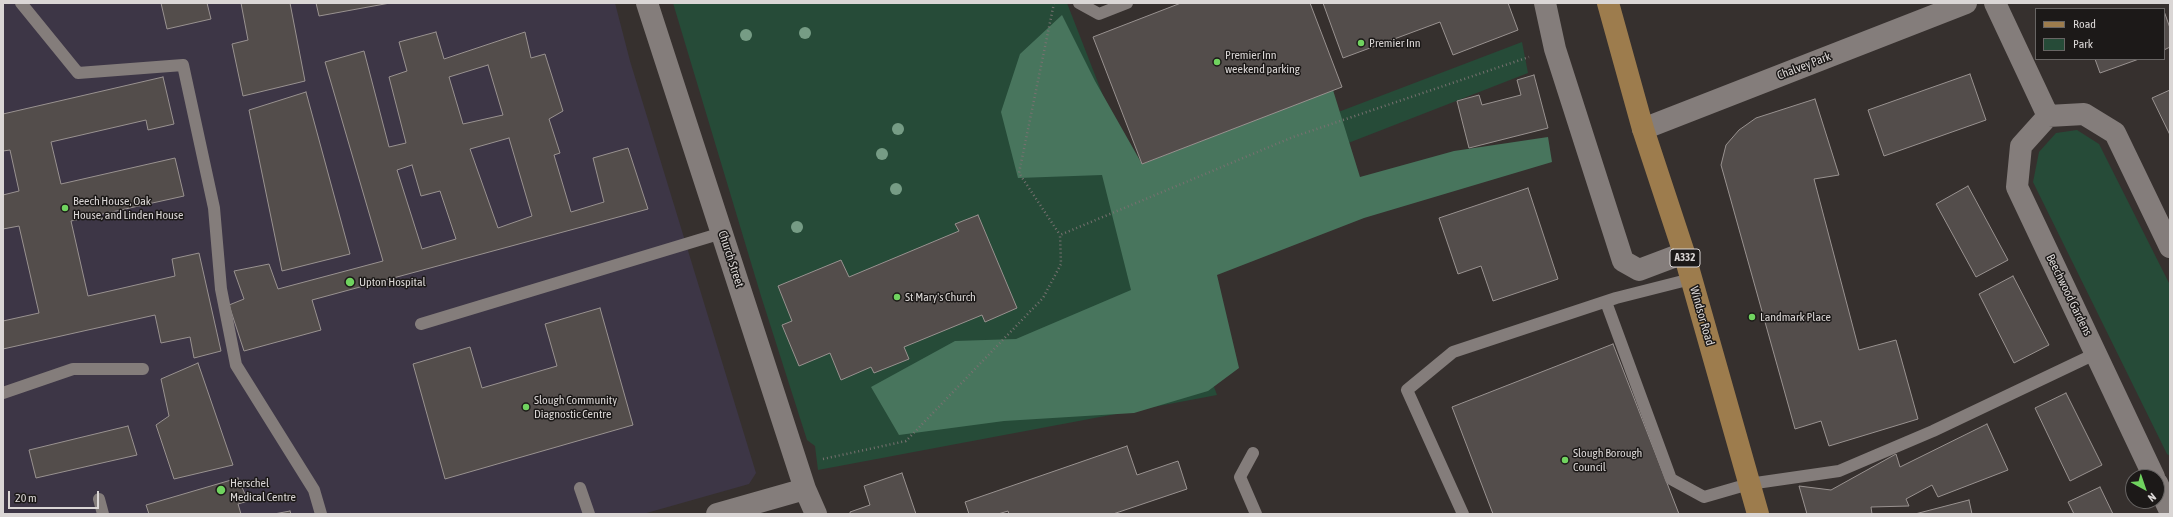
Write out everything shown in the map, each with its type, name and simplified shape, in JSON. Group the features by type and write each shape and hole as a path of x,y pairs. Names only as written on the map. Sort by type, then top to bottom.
{"main road":[{"name":"Windsor Road","path":"1608,3 1643,129 1684,253 1758,514"}],"street":[{"name":"Church Street","path":"647,3 805,489 816,514"},
{"path":"1545,3 1555,49 1623,261 1639,270 1684,253"},
{"name":"Chalvey Park","path":"1643,129 1966,3"},
{"path":"1995,3 2048,116 2084,114 2115,133 2170,247"},
{"name":"Beechwood Gardens","path":"2048,116 2021,146 2017,187 2150,469"},
{"path":"717,514 805,489"}],"lane":[{"path":"21,3 78,73 183,66 214,208 221,289 236,365 314,490 321,514"},
{"path":"1079,3 1099,14 1127,3"},
{"path":"421,324 722,233"},
{"path":"1463,514 1407,390 1453,352 1606,302 1691,279"},
{"path":"1606,302 1671,479 1704,497 1750,484 1839,471 1933,431 2097,354"},
{"path":"3,393 73,369 143,369"},
{"path":"1253,453 1240,477 1256,514"},
{"path":"580,488 589,514"},
{"path":"99,499 103,514"}],"path":[{"path":"820,459 906,441 1043,298 1061,264 1060,235 1019,173 1054,3"},
{"path":"1060,235 1294,137 1555,49"}],"shaded area":[{"name":"Upton Hospital","path":"3,3 615,3 630,61 756,473 749,484 643,514 3,514"}],"green space":[{"path":"673,3 1067,3 1139,188 1522,42 1528,73 1320,154 1173,273 1217,395 818,470 815,446 807,440 761,296"},
{"path":"1062,15 1095,81 1142,164 1333,90 1360,177 1454,151 1548,137 1552,162 1364,218 1217,275 1239,368 1208,391 1134,413 1004,421 899,435 871,387 955,341 1016,339 1131,290 1102,175 1018,178 1001,112 1020,54"},
{"path":"2077,130 2099,144 2170,285 2170,456 2167,454 2033,182 2039,152 2056,133"}],"building":[{"path":"161,3 207,3 211,19 167,29"},
{"path":"241,3 290,3 305,81 243,96 232,44 248,40"},
{"path":"316,3 390,3 319,16"},
{"name":"Premier Inn weekend parking","path":"1181,3 1310,3 1342,87 1142,164 1093,37"},
{"name":"Premier Inn","path":"1323,3 1508,3 1518,30 1453,55 1440,22 1343,58"},
{"path":"2165,14 2170,28 2170,47 2165,50"},
{"path":"436,32 444,59 525,32 531,58 545,54 563,111 549,119 560,153 554,155 571,212 604,202 593,158 628,148 648,209 312,300 321,330 244,351 229,305 244,299 234,271 269,264 278,289 383,261 325,62 364,51 389,147 406,143 389,77 407,71 399,42","holes":["488,65 503,115 463,124 449,77","509,138 532,216 498,228 470,149","412,165 421,196 440,191 456,239 422,249 397,170"]},
{"path":"2095,60 2136,60 2100,73"},
{"path":"1970,74 1986,120 1884,156 1868,110"},
{"path":"1534,75 1548,128 1469,148 1457,101 1479,95 1482,105 1521,95 1517,80"},
{"name":"Beech House, Oak House, and Linden House","path":"163,77 174,124 148,130 146,120 51,142 61,184 175,158 184,196 71,221 88,296 175,276 172,259 199,253 221,351 194,358 190,337 161,343 155,315 3,349 3,321 39,313 19,226 3,229 3,195 19,191 10,150 3,151 3,114"},
{"path":"2170,90 2170,135 2152,98"},
{"path":"306,92 350,254 282,271 249,110"},
{"path":"1815,99 1839,175 1814,179 1859,350 1896,340 1918,419 1829,446 1821,421 1795,429 1721,165 1726,145 1739,130 1756,118"},
{"path":"1968,186 2008,260 1976,277 1936,204"},
{"path":"1528,188 1558,279 1493,301 1481,266 1458,274 1439,218"},
{"name":"St Mary's Church","path":"978,215 1017,308 985,322 982,315 904,347 909,359 874,373 871,367 841,380 830,353 799,366 782,325 792,321 778,286 841,260 849,277 959,231 955,224"},
{"path":"2013,276 2049,345 2014,363 1979,294"},
{"name":"Slough Community Diagnostic Centre","path":"600,308 633,425 445,479 413,364 470,347 482,388 557,366 545,324"},
{"name":"Slough Borough Council","path":"1613,344 1679,514 1493,514 1452,407"},
{"path":"198,363 233,465 174,479 156,425 169,416 161,379"},
{"path":"2066,393 2102,465 2070,481 2035,408"},
{"path":"1987,424 2008,470 1938,497 1932,485 1906,499 1909,506 1871,507 1872,514 1807,514 1799,486 1831,490 1896,454 1900,467"},
{"path":"128,426 137,455 36,478 29,450"},
{"path":"1127,446 1137,475 1178,461 1187,489 1113,514 1009,514 1008,511 998,514 969,514 965,502"},
{"path":"902,473 916,514 850,514 850,512 870,505 864,486"},
{"name":"Herschel Medical Centre","path":"238,478 248,501 238,504 241,514 149,514 146,505"},
{"path":"2100,487 2113,514 2074,514 2068,502"},
{"path":"1969,500 1972,514 1915,514"},
{"name":"Herschel Medical Centre","path":"290,511 291,514 274,514"}],"place":[{"name":"Premier Inn","path":"1361,43"},
{"name":"Premier Inn weekend parking","path":"1217,62"},
{"name":"Beech House, Oak House, and Linden House","path":"65,208"},
{"name":"Upton Hospital","path":"350,282"},
{"name":"St Mary's Church","path":"897,297"},
{"name":"Landmark Place","path":"1752,317"},
{"name":"Slough Community Diagnostic Centre","path":"526,407"},
{"name":"Slough Borough Council","path":"1565,460"},
{"name":"Herschel Medical Centre","path":"221,490"}]}
